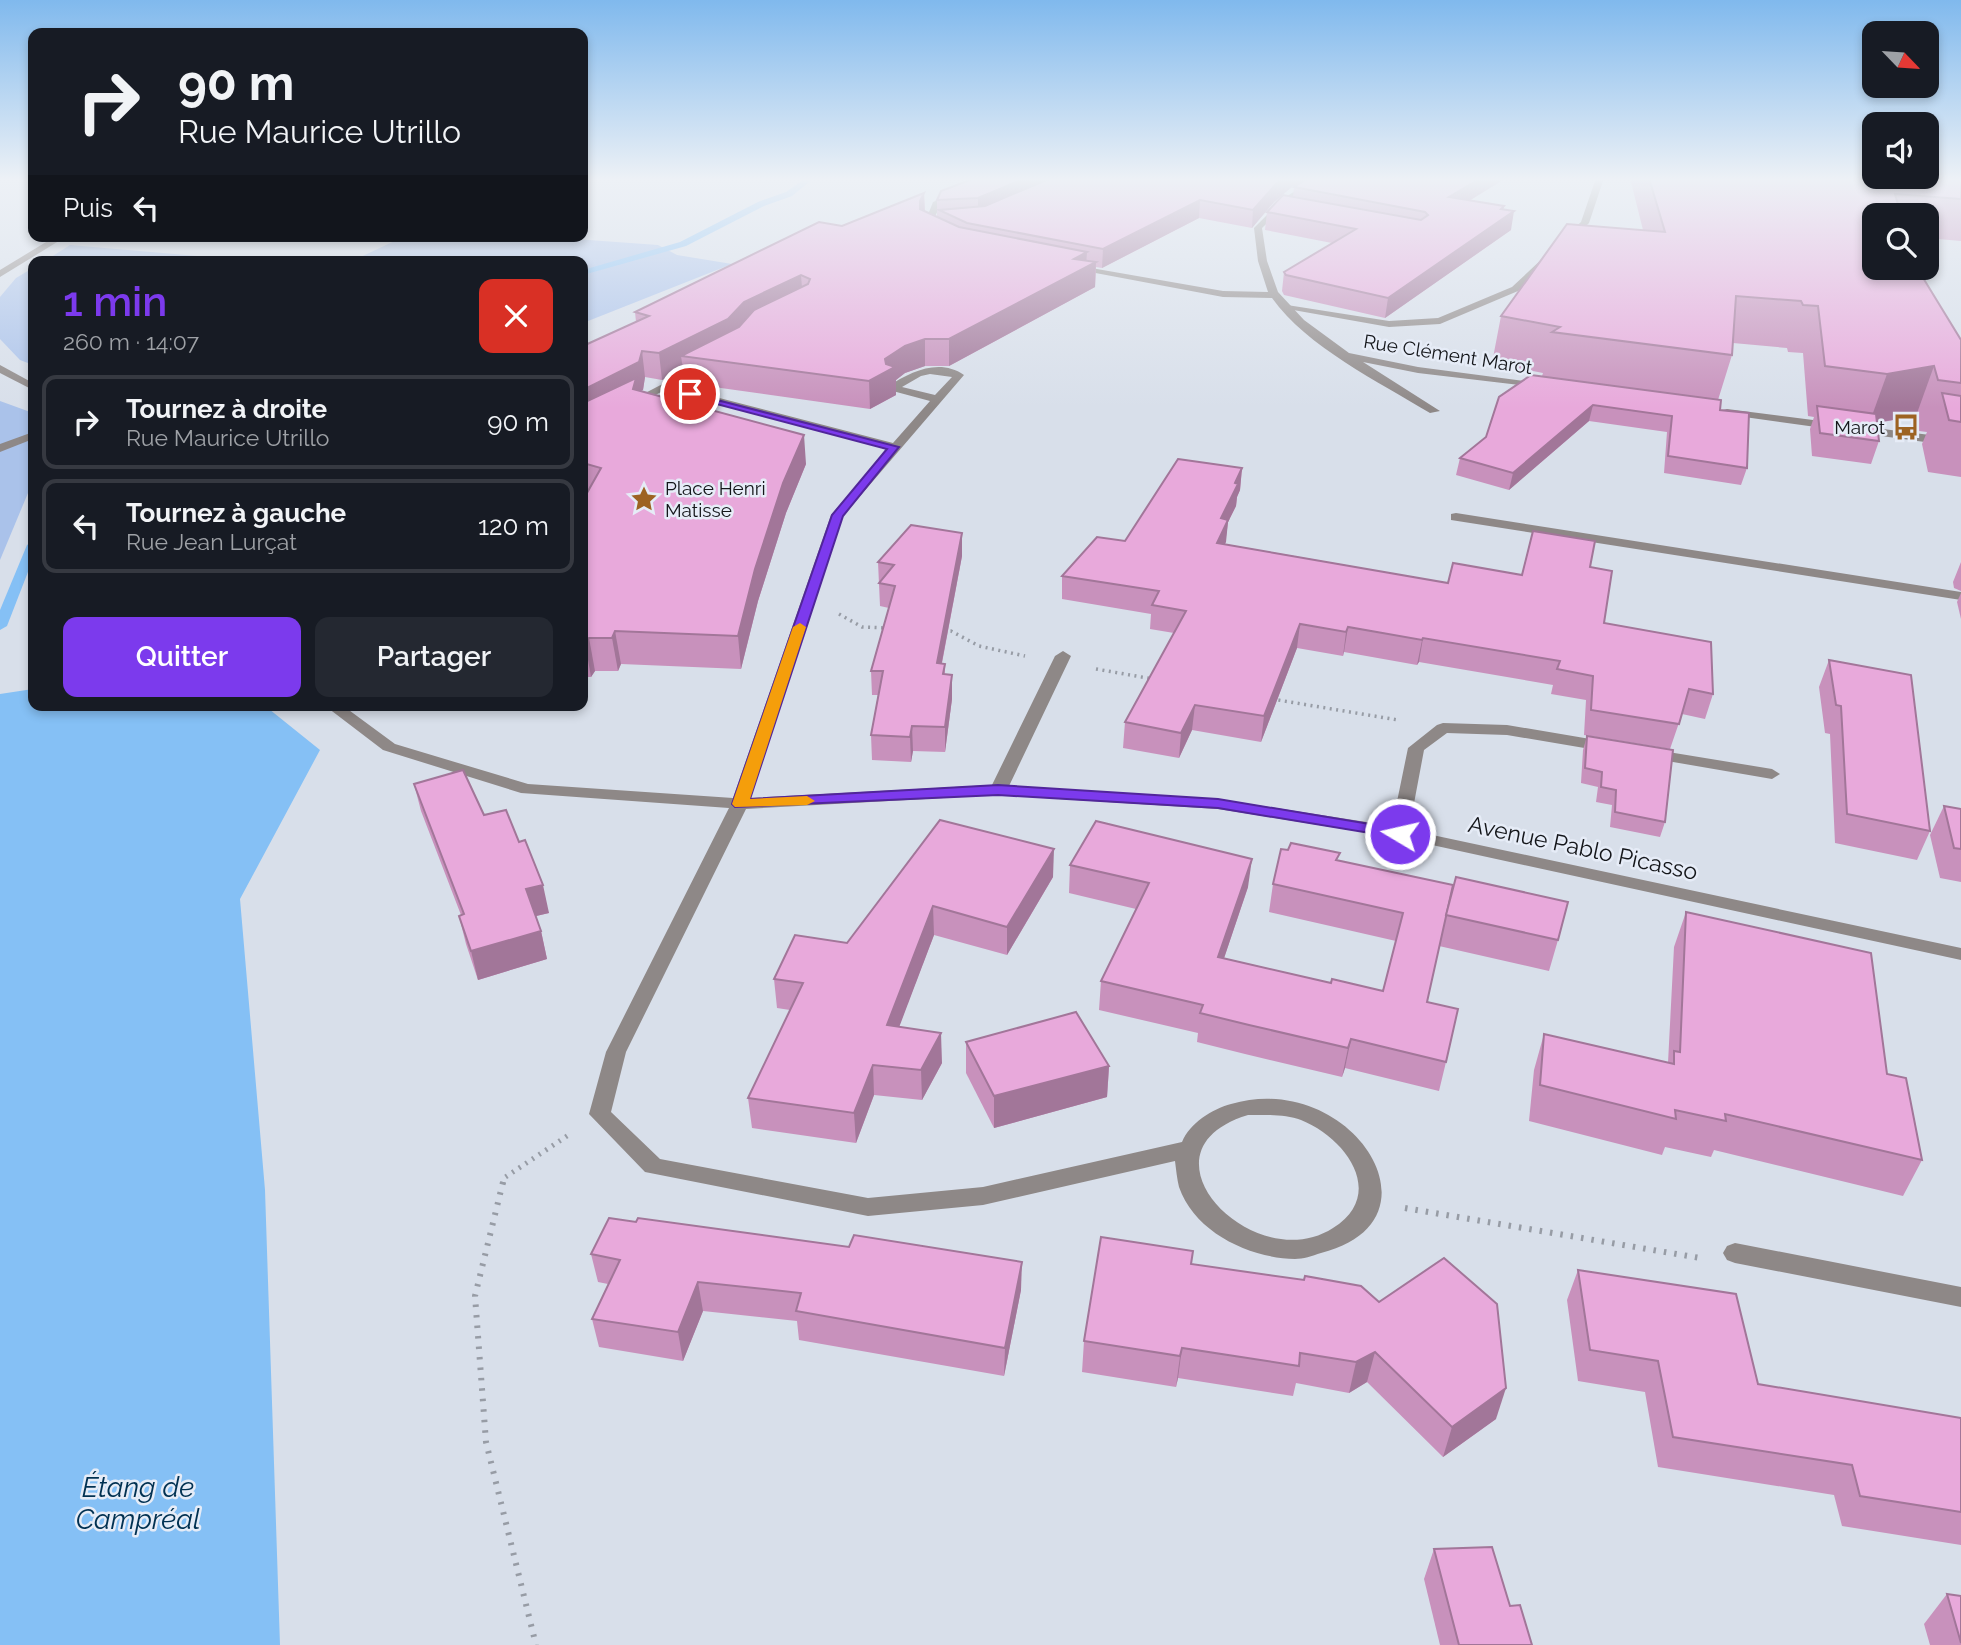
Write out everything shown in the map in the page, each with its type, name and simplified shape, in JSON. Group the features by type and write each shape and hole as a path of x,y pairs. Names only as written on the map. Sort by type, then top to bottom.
{"street":[{"path":"1261,255 1273,295 1302,324 1346,356 1434,411"},
{"path":"1287,308 1389,324 1440,321 1514,289 1551,255"},
{"path":"0,274 28,257"},
{"path":"1057,265 1223,294 1273,295"},
{"name":"Rue Clément Marot","path":"1346,356 1418,370 1557,389"},
{"path":"618,410 714,360"},
{"path":"0,368 28,384"},
{"path":"665,387 894,447"},
{"path":"937,399 838,515 740,804 616,1052 600,1114 653,1166 868,1207 983,1196 1189,1149"},
{"path":"1709,410 1961,443"},
{"path":"0,448 28,437"},
{"path":"1456,517 1961,596"},
{"path":"998,790 1062,660"},
{"name":"Avenue Pablo Picasso","path":"340,711 389,747 527,789 740,804 998,790 1218,804 1400,834 1961,954"},
{"path":"1400,834 1416,748 1443,728 1507,730 1772,775"},
{"path":"1248,1107 1277,1107 1307,1113 1333,1126 1354,1146 1368,1168 1372,1192 1368,1201 1365,1215 1349,1233 1323,1245 1294,1250 1262,1246 1233,1234 1209,1217 1193,1195 1186,1172 1189,1149 1202,1130 1223,1115 1248,1107"},
{"path":"1735,1253 1961,1297"}],"path":[{"path":"810,597 862,627 888,628"},
{"path":"938,631 951,631 979,646 1156,679"},
{"path":"1265,698 1443,728"},
{"path":"536,1645 486,1442 475,1296 504,1178 600,1114"},
{"path":"1368,1201 1707,1259 1735,1253"}],"shaded area":[{"path":"183,255 197,256 53,256"},
{"path":"677,255 732,264 588,321 588,256 363,256"},
{"path":"28,271 28,363 20,360 0,339 0,297 16,278"},
{"path":"0,401 28,411 28,493 0,560"}],"water":[{"name":"Étang de Campréal","path":"28,690 28,711 271,711 320,750 240,899 265,1190 280,1645 0,1645 0,694"}],"building":[{"path":"752,255 1082,255 1074,259 1096,262 949,339 925,339 905,346 885,359 886,364 895,367 869,381 681,356 739,327 754,310 808,284 810,279 801,275 744,302 728,319 659,353 642,351 639,362 588,388 588,344 649,316 635,312"},
{"path":"1313,255 1451,255 1388,298 1286,275 1284,272"},
{"path":"1545,255 1862,255 1862,280 1924,280 1961,340 1961,383 1938,380 1934,366 1887,374 1825,366 1818,306 1803,305 1801,301 1736,296 1732,355 1552,332 1560,327 1501,316"},
{"path":"1531,375 1721,400 1720,410 1749,413 1747,468 1668,456 1672,416 1593,405 1513,473 1460,458 1486,437 1499,397"},
{"path":"636,378 633,389 804,435 783,483 755,569 738,636 615,631 612,638 588,639 588,491 601,468 588,464 588,401"},
{"path":"1942,393 1961,396 1961,422 1949,420"},
{"path":"1817,406 1876,414 1879,441 1820,433"},
{"path":"1178,459 1242,468 1235,483 1238,484 1221,518 1228,520 1217,543 1448,583 1453,563 1522,575 1533,531 1595,541 1590,567 1612,571 1604,623 1711,642 1713,694 1689,689 1679,724 1591,710 1593,676 1557,669 1560,661 1348,627 1346,632 1300,624 1264,716 1195,705 1181,733 1125,722 1186,611 1152,605 1159,591 1062,576 1097,537 1125,541"},
{"path":"911,525 962,533 937,663 945,664 943,674 952,675 945,727 912,726 910,737 871,735 883,671 871,671 895,586 879,583 894,565 878,562"},
{"path":"1829,660 1911,675 1930,831 1847,814 1841,706 1836,705"},
{"path":"1587,736 1673,750 1665,822 1615,812 1616,790 1601,787 1602,772 1585,768"},
{"path":"463,770 484,815 506,810 519,842 525,840 543,885 526,889 541,931 471,951 459,916 464,914 414,784"},
{"path":"1944,806 1961,809 1961,849 1954,848"},
{"path":"940,820 1054,849 1007,927 933,906 887,1025 941,1033 921,1070 873,1065 854,1113 748,1098 803,983 774,979 795,935 847,943"},
{"path":"1096,821 1252,859 1218,957 1331,983 1332,979 1383,991 1403,913 1273,884 1281,849 1288,850 1291,843 1340,853 1336,860 1453,885 1427,1002 1458,1009 1446,1062 1351,1039 1348,1048 1249,1025 1200,1013 1203,1005 1101,981 1149,883 1070,865"},
{"path":"1456,877 1568,902 1558,940 1446,915"},
{"path":"1686,912 1871,953 1887,1074 1906,1078 1922,1160 1725,1114 1726,1121 1675,1110 1676,1119 1540,1085 1544,1034 1674,1064 1674,1051 1680,1052"},
{"path":"1076,1012 1109,1066 994,1096 966,1042"},
{"path":"609,1218 636,1222 638,1218 849,1247 854,1235 1022,1262 1005,1348 796,1311 801,1293 698,1282 678,1332 592,1319 620,1260 591,1254"},
{"path":"1101,1237 1193,1251 1191,1264 1304,1280 1305,1276 1361,1286 1379,1302 1444,1258 1497,1304 1506,1388 1452,1427 1375,1352 1356,1362 1300,1353 1299,1366 1182,1348 1180,1356 1084,1341"},
{"path":"1578,1270 1736,1294 1758,1384 1961,1418 1961,1512 1860,1496 1852,1465 1673,1437 1658,1361 1590,1350"},
{"path":"1492,1547 1510,1606 1520,1605 1532,1645 1459,1645 1434,1549"},
{"path":"1947,1594 1961,1596 1961,1643"}],"waterway":[{"path":"588,272 646,255"},
{"path":"0,626 28,557"}],"slow traffic":[{"path":"800,627 740,804 807,801"}],"place":[{"name":"Marot","path":"1906,427"},
{"name":"Place Henri Matisse","path":"644,499"}],"route":[{"path":"690,394 894,447 838,515 740,804 998,790 1218,804 1400,834"}]}
